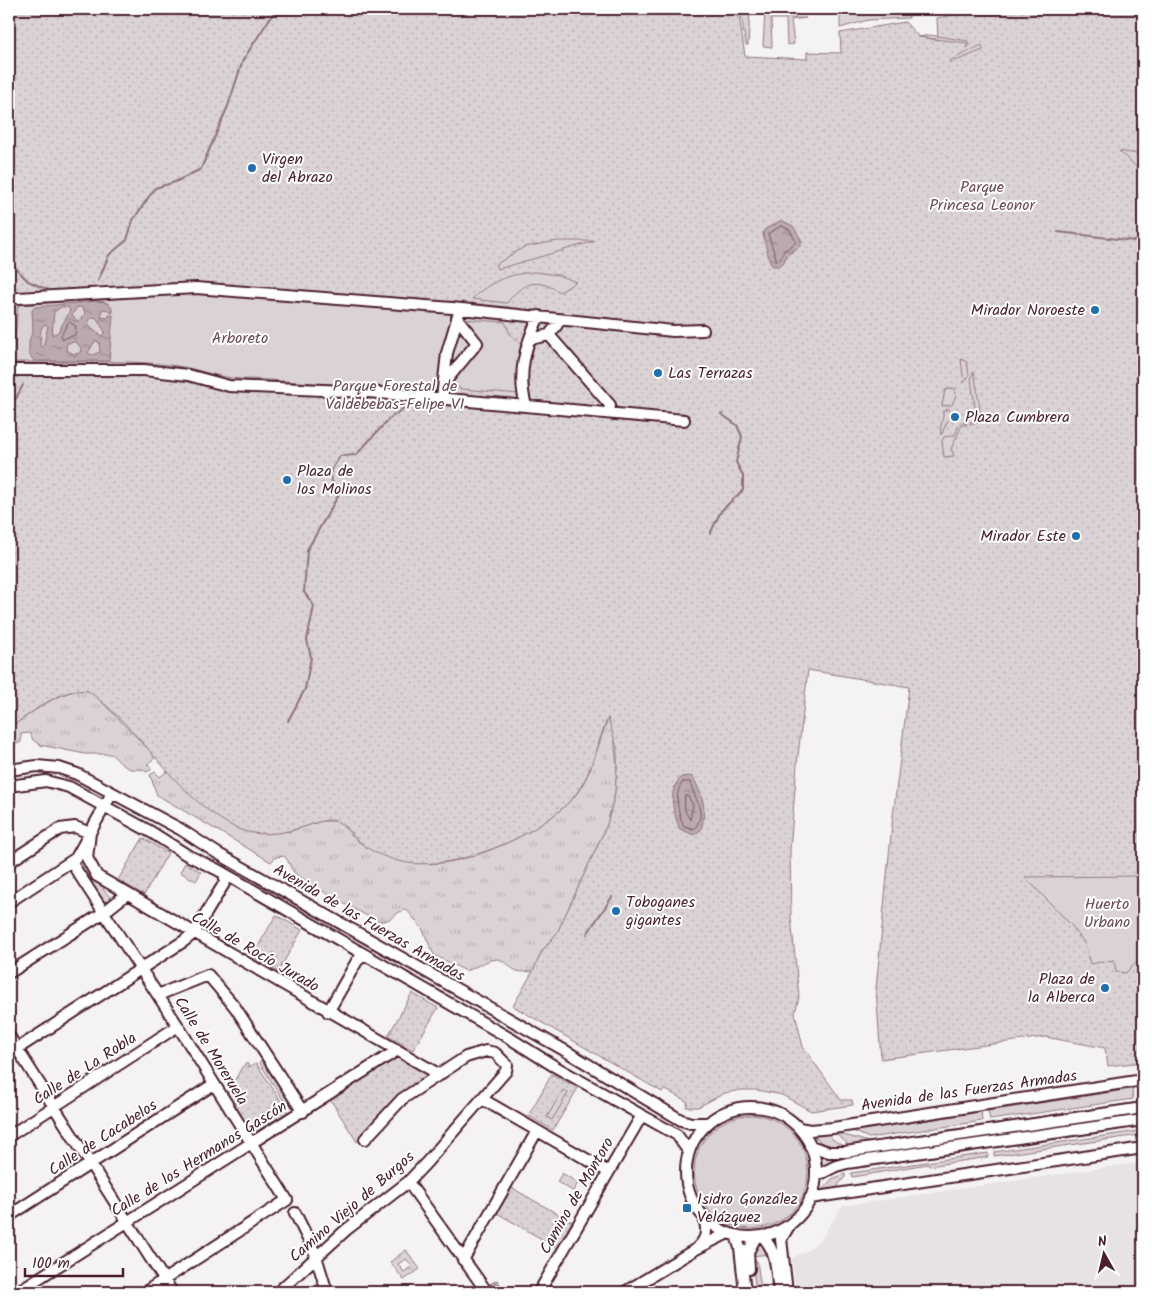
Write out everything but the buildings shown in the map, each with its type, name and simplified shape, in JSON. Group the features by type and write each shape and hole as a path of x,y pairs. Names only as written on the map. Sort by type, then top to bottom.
{"street":[{"path":"18,298 196,288 459,314 539,316 673,331 703,330"},
{"path":"442,398 447,353 459,314"},
{"path":"444,383 477,343 459,314"},
{"path":"526,406 522,386 523,360 539,316"},
{"path":"535,338 548,335 558,325"},
{"path":"548,335 610,405 609,413"},
{"path":"11,370 144,370 188,375 229,386 442,398 684,420"},
{"name":"Avenida de las Fuerzas Armadas","path":"9,770 37,766 58,768 78,774 180,829 217,853 564,1050 681,1120 691,1123 708,1123"},
{"name":"Avenida de las Fuerzas Armadas","path":"9,786 38,781 54,782 76,790 106,806 181,852 226,875 511,1039 554,1066 677,1135 689,1152"},
{"path":"9,902 72,857 80,835 106,806 112,793"},
{"path":"9,862 60,829 75,827 80,835"},
{"path":"59,834 68,832 80,835"},
{"name":"Calle de Rocío Jurado","path":"80,835 93,872 328,1012 440,1075"},
{"name":"Calle de Moreruela","path":"72,857 103,913 178,1026 287,1200 164,1280"},
{"path":"13,1052 141,970 194,933 225,882 226,875"},
{"path":"9,973 103,913 127,894"},
{"path":"328,1012 357,961 364,955"},
{"path":"158,995 208,975 235,1007 303,1112"},
{"name":"Calle de La Robla","path":"9,1136 178,1026"},
{"path":"9,1036 13,1052 55,1107 172,1292"},
{"name":"Calle de los Hermanos Gascón","path":"17,1292 303,1112 396,1051"},
{"name":"Camino Viejo de Burgos","path":"278,1292 362,1216 408,1182 428,1162 506,1071 507,1065 495,1053 478,1052 440,1075"},
{"path":"365,1139 402,1100 440,1075"},
{"name":"Avenida de las Fuerzas Armadas","path":"800,1128 810,1130 833,1128 1143,1080"},
{"name":"Calle de Cacabelos","path":"9,1216 214,1084"},
{"path":"482,1099 607,1171"},
{"path":"753,1107 778,1113 800,1128 810,1146 816,1176 810,1198 801,1214 789,1225 777,1232 759,1237 732,1234 704,1217 694,1204 689,1191 686,1171 689,1152 699,1133 708,1123 727,1112 753,1107"},
{"path":"810,1146 825,1151 839,1152 1143,1108"},
{"name":"Camino de Montoro","path":"539,1292 607,1171 642,1115"},
{"path":"816,1176 847,1163 1143,1120"},
{"path":"463,1260 537,1131"},
{"path":"810,1198 1143,1148"},
{"path":"408,1182 487,1292"},
{"path":"296,1213 316,1257 327,1292"},
{"path":"696,1249 705,1240 707,1234 704,1217"},
{"path":"787,1292 781,1240 789,1225"},
{"path":"625,1292 696,1249 732,1234"},
{"path":"732,1234 740,1248 745,1292"},
{"path":"752,1292 748,1252 759,1237"},
{"path":"759,1237 774,1252 779,1292"},
{"path":"145,1292 164,1280"}],"shaded area":[{"path":"1143,1162 1143,1292 796,1292 792,1258 807,1251 822,1238 842,1206"}],"green space":[{"name":"Parque Forestal de Valdebebas-Felipe VI","path":"9,9 738,9 745,56 807,59 807,52 841,53 840,33 905,22 919,37 938,40 937,18 982,9 1143,9 1143,1062 1108,1066 1105,1048 1045,1037 881,1059 876,989 892,824 909,687 808,670 797,764 790,850 791,917 799,997 795,1013 803,1047 841,1100 852,1100 853,1105 811,1111 782,1095 757,1090 725,1093 698,1107 686,1107 688,1102 664,1089 662,1092 513,1006 542,951 557,933 607,825 615,793 617,768 617,748 608,718 583,783 564,807 544,822 494,848 467,857 416,864 395,860 373,851 358,840 343,825 332,820 268,834 248,832 230,825 209,811 191,795 125,723 88,691 67,693 57,697 9,728"},
{"path":"740,9 750,9 748,45 746,45"},
{"path":"761,9 791,18 806,18 791,20 794,44 787,45 786,19 771,19 772,47 763,46 765,12 761,12"},
{"path":"865,9 908,9 909,18 868,20 840,28 840,13"},
{"path":"930,35 968,41 969,46 967,48 967,43 919,37"},
{"path":"982,45 983,50 950,63 949,61"},
{"path":"1119,151 1143,155 1143,173"},
{"path":"557,241 595,241 498,269 495,265 524,247"},
{"path":"535,272 558,275 576,282 560,292 544,285 531,284 519,290 507,303 472,299 486,287 500,280"},
{"name":"Arboreto","path":"195,293 455,313 440,365 439,391 232,378 150,363 111,361 13,362 18,305"},
{"path":"9,301 13,301 9,367"},
{"path":"464,319 505,322 510,334 523,345 520,394 461,389 452,383 456,378 448,372 456,335"},
{"path":"961,359 967,362 969,375 964,383"},
{"path":"974,371 982,422 970,424 970,422 977,421 971,379"},
{"path":"955,388 956,395 952,405 942,406 945,390"},
{"path":"949,409 950,416 941,435 943,411"},
{"path":"960,423 966,423 967,425 962,425 951,449 954,456 944,457 942,441 944,437 955,435"},
{"path":"80,690 88,691 97,697 156,757 147,764 152,769 147,772 128,768 111,754 85,754 40,745 33,740 30,733 21,734 21,742 9,747 9,728 52,700"},
{"path":"608,718 614,734 617,768 615,793 607,825 557,933 542,951 533,971 526,972 516,971 498,959 490,960 466,971 434,955 422,928 407,910 383,921 363,913 299,876 292,870 284,856 276,857 271,862 157,795 150,775 155,772 160,777 167,771 197,801 288,832 322,821 337,821 356,840 363,844 415,862 438,863 460,860 506,843 529,832 566,805 578,792 588,775"},
{"path":"143,838 168,853 144,895 118,880"},
{"path":"84,860 93,879 105,886 103,889 110,897 106,904 78,865"},
{"path":"185,863 201,872 196,881 180,872"},
{"name":"Huerto Urbano","path":"1143,876 1143,953 1126,973 1116,972 1114,960 1090,964 1085,944 1072,926 1025,877"},
{"path":"276,915 302,930 278,972 252,957"},
{"path":"412,993 438,1008 413,1050 388,1036"},
{"path":"396,1057 429,1076 399,1096 357,1142 330,1099"},
{"path":"262,1061 289,1102 286,1104 259,1062"},
{"path":"247,1063 249,1067 256,1063 288,1112 252,1134 227,1095 242,1067"},
{"path":"552,1074 578,1088 553,1130 528,1116"},
{"path":"1132,1089 1133,1099 990,1120 988,1111"},
{"path":"563,1090 568,1093 552,1120 547,1117"},
{"path":"1134,1104 990,1126 990,1124"},
{"path":"981,1112 982,1121 869,1138 853,1131"},
{"path":"1136,1113 1137,1116 992,1138 991,1135"},
{"path":"751,1115 773,1119 792,1131 804,1150 808,1172 804,1194 792,1213 773,1225 751,1229 729,1225 710,1213 698,1194 694,1172 698,1150 710,1131 729,1119"},
{"path":"983,1125 847,1147 846,1142 837,1133 869,1142"},
{"path":"1138,1125 1138,1127 993,1148 993,1147"},
{"path":"1138,1131 1139,1135 994,1156 994,1152"},
{"path":"830,1133 831,1138 841,1145 841,1148 825,1146 814,1136"},
{"path":"985,1136 986,1138 849,1158 849,1156"},
{"path":"986,1147 987,1149 851,1169 850,1167"},
{"path":"988,1153 988,1157 929,1166 928,1164 852,1177 851,1173"},
{"path":"821,1155 843,1157 843,1159 823,1167"},
{"path":"562,1173 578,1183 573,1191 557,1182"},
{"path":"845,1174 845,1177 838,1185 838,1189 821,1191 832,1179"},
{"path":"512,1188 572,1222 557,1248 497,1213"},
{"path":"762,1243 770,1254 751,1256 757,1244"},
{"path":"406,1250 420,1269 404,1280 390,1262","holes":["406,1259 412,1266 404,1272 398,1264"]},
{"path":"752,1261 757,1261 760,1282 759,1292 756,1292"}],"water":[{"path":"781,220 793,226 802,241 800,246 786,256 782,264 773,266 770,263 763,235 764,230"},
{"path":"95,301 109,304 113,313 102,309 101,317 108,318 109,315 113,315 109,361 34,361 29,354 29,341 33,330 32,310 35,307","holes":["61,307 68,307 70,311 58,332 52,335 54,312","77,307 83,308 85,313 82,319 77,321 72,315","96,317 105,332 102,336 88,324 90,319","45,324 48,326 43,347 40,346 41,329","95,341 99,342 100,352 92,355 88,353","76,342 81,348 80,353 74,354 66,350 67,343"]},
{"path":"681,777 693,777 702,796 704,808 701,830 694,835 680,829 675,816 673,802 674,789 677,783"},
{"path":"497,1280 505,1291 496,1292 490,1284"}],"waterway":[{"path":"98,281 109,255 127,240 133,220 155,188 175,182 201,169 228,106 243,60 276,9"},
{"path":"1058,232 1143,242"},
{"path":"9,261 28,281 48,290"},
{"path":"9,404 15,400 23,385"},
{"path":"288,721 305,689 311,657 307,640 314,606 304,592 307,550 338,496 329,474 340,456 356,455 389,419 412,402"},
{"path":"710,534 721,511 743,490 743,476 736,462 742,437 737,425 721,414"},
{"path":"587,934 612,897"}],"place":[{"name":"Virgen del Abrazo","path":"252,168"},
{"name":"Mirador Noroeste","path":"1095,310"},
{"name":"Las Terrazas","path":"658,373"},
{"name":"Plaza Cumbrera","path":"955,417"},
{"name":"Plaza de los Molinos","path":"287,480"},
{"name":"Mirador Este","path":"1076,536"},
{"name":"Toboganes gigantes","path":"616,911"},
{"name":"Plaza de la Alberca","path":"1105,988"},
{"name":"Isidro González Velázquez","path":"687,1208"}],"park label":[{"name":"Parque Princesa Leonor","path":"982,196"}]}
